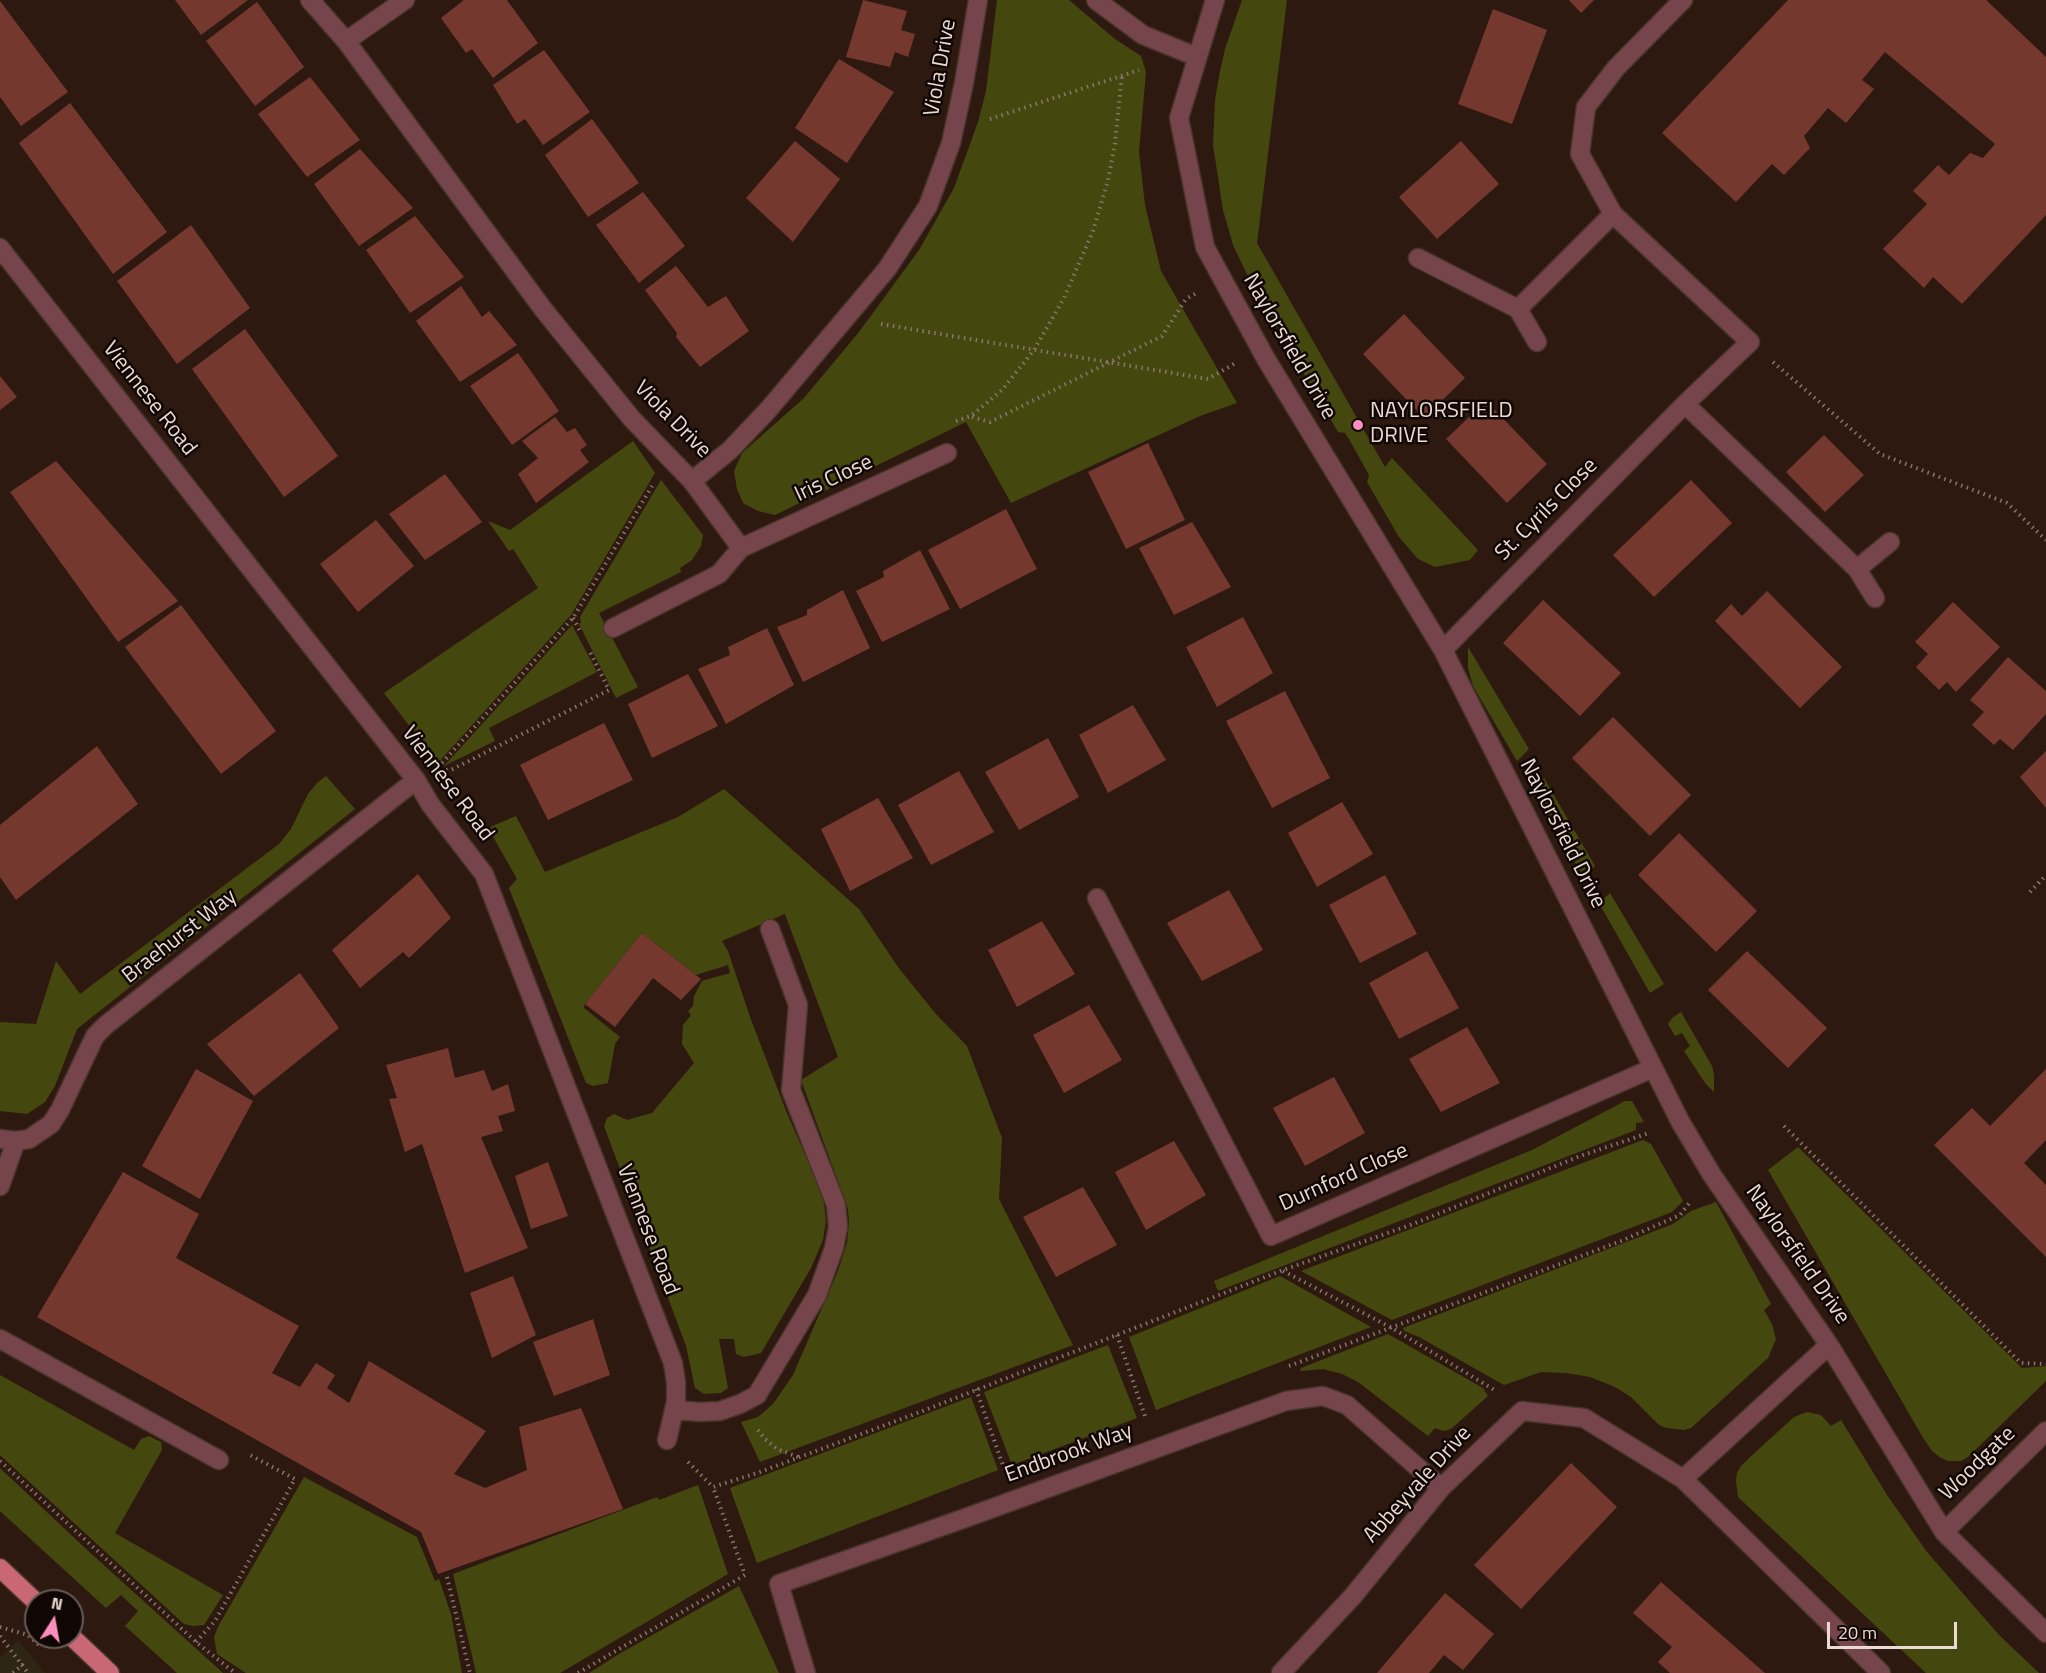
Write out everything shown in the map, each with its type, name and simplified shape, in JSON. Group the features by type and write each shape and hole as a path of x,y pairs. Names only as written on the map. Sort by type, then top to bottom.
{"main road":[{"path":"0,1568 24,1591"},
{"path":"84,1648 110,1673"}],"street":[{"name":"Viola Drive","path":"310,0 346,41 543,309 632,419 692,481 730,450 768,410 887,269 928,206 951,143 978,0"},
{"path":"346,41 405,0"},
{"path":"1096,0 1143,35 1197,57"},
{"name":"Naylorsfield Drive","path":"1215,0 1179,118 1205,247 1260,349 1443,650 1681,1123 1712,1175 1829,1345 1944,1532 2046,1633"},
{"path":"1683,0 1616,68 1586,107 1580,154 1613,214 1750,342"},
{"path":"1518,309 1613,214"},
{"name":"Viennese Road","path":"0,248 416,780 430,804 484,874 673,1363 676,1382 675,1410 667,1440"},
{"path":"1418,258 1518,309 1537,342"},
{"name":"St. Cyrils Close","path":"1443,650 1685,404 1750,342"},
{"path":"1685,404 1857,569 1875,598"},
{"name":"Iris Close","path":"613,628 719,574 741,548 947,453"},
{"path":"692,481 741,548"},
{"path":"1857,569 1890,542"},
{"name":"Braehurst Way","path":"8,1140 29,1139 51,1124 95,1036 106,1025 416,780"},
{"name":"Durnford Close","path":"1097,898 1271,1236 1653,1068"},
{"path":"675,1410 720,1411 757,1395 817,1295 834,1248 838,1227 836,1205 830,1184 791,1090 798,1005 770,929"},
{"path":"0,1186 8,1140"},
{"path":"0,1339 219,1460"},
{"path":"1683,1479 1829,1345"},
{"name":"Endbrook Way","path":"806,1673 779,1584 1286,1401 1323,1396 1347,1405 1441,1488"},
{"path":"1522,1411 1584,1418 1683,1479 1881,1673"},
{"name":"Abbeyvale Drive","path":"1281,1673 1353,1596 1441,1488 1522,1411"},
{"name":"Woodgate","path":"1944,1532 2046,1431"}],"path":[{"path":"957,117 982,122 1149,66 1162,43"},
{"path":"947,453 942,426 971,416 1002,390 1035,350 1064,298 1093,231 1108,181 1115,143 1122,75"},
{"path":"971,416 990,422 1162,336 1186,299 1223,281"},
{"path":"855,307 875,323 1208,379 1260,349"},
{"path":"1750,342 1880,454 2007,503 2046,540"},
{"path":"416,780 440,766 573,618 658,475 675,461"},
{"path":"573,618 583,638"},
{"path":"433,770 451,770 609,690 589,649"},
{"path":"2030,892 2046,875"},
{"path":"578,1673 746,1575 713,1487 799,1457 1283,1270 1413,1224 1580,1156 1681,1123"},
{"path":"1784,1126 2021,1363 2046,1364"},
{"path":"1286,1401 1290,1366 1621,1241 1680,1215 1712,1175"},
{"path":"1283,1270 1392,1328 1493,1388 1522,1411"},
{"path":"1117,1335 1156,1447"},
{"path":"976,1389 1015,1499"},
{"path":"735,1406 770,1444 799,1457"},
{"path":"196,1642 215,1621 295,1479 227,1443 219,1460"},
{"path":"0,1461 196,1642 235,1673"},
{"path":"447,1577 470,1673"},
{"path":"0,1626 28,1635 44,1650"},
{"path":"0,1636 28,1673"},
{"path":"13,1673 22,1665"}],"shaded area":[{"path":"997,0 1069,0 1115,39 1141,56 1146,72 1139,152 1145,205 1161,271 1237,403 1200,416 1011,503 966,422 775,515 758,511 743,503 737,489 734,471 742,453 804,398 859,332 919,250 954,188 978,122 986,91"},
{"path":"1242,0 1287,0 1257,243 1385,467 1392,458 1478,550 1470,560 1435,567 1418,559 1399,537 1367,482 1369,475 1349,439 1345,433 1338,432 1252,285 1233,245 1223,210 1213,145 1215,100 1220,71"},
{"path":"633,441 655,473 571,615 438,763 384,693 538,588 513,549 509,551 488,521 510,530"},
{"path":"661,480 703,535 701,546 692,560 680,568 681,572 599,613 638,687 616,698 579,624 580,617"},
{"path":"572,625 597,672 489,728 495,741 444,766"},
{"path":"1468,647 1529,749 1517,761 1473,686 1468,668"},
{"path":"326,776 355,809 77,1029 55,1086 45,1102 27,1114 0,1111 0,1022 36,1024 56,961 80,994 279,844 291,829 308,794"},
{"path":"1544,778 1595,866 1584,878 1533,789"},
{"path":"724,789 859,909 898,967 935,1013 967,1046 1002,1138 999,1199 1073,1345 760,1462 741,1422 758,1417 773,1404 793,1375 838,1271 847,1243 849,1223 848,1209 801,1080 838,1057 785,914 722,941 728,951 750,1017 786,1111 824,1203 826,1221 823,1240 811,1268 761,1353 744,1357 736,1354 734,1339 719,1339 728,1388 721,1393 704,1394 695,1388 686,1346 604,1126 607,1118 614,1114 627,1120 652,1113 694,1063 682,1044 683,1025 691,1015 688,1011 693,1006 694,996 702,981 730,973 728,965 696,975 642,933 585,1004 584,1008 620,1037 615,1044 608,1083 593,1086 586,1083 509,888 517,879 488,828 516,816 545,872 678,817"},
{"path":"1610,893 1664,984 1650,993 1599,903"},
{"path":"1681,1012 1712,1066 1714,1092 1705,1083 1684,1051 1690,1046 1682,1033 1675,1036 1668,1024"},
{"path":"1625,1101 1632,1101 1644,1122 1636,1123 1636,1130 1218,1291 1214,1281 1532,1150"},
{"path":"1643,1140 1651,1144 1683,1201 1672,1212 1392,1320 1301,1271"},
{"path":"1798,1147 2022,1368 2046,1366 2046,1381 1968,1457 1961,1461 1948,1461 1941,1458 1932,1451 1922,1436 1768,1170"},
{"path":"1716,1202 1771,1304 1764,1310 1772,1324 1776,1339 1768,1358 1691,1428 1684,1430 1659,1425 1631,1397 1615,1387 1590,1377 1541,1372 1504,1385 1419,1337 1404,1331 1403,1328 1673,1224 1691,1211"},
{"path":"1280,1276 1371,1327 1156,1410 1129,1337"},
{"path":"1388,1334 1483,1388 1488,1396 1451,1429 1443,1431 1435,1428 1428,1436 1358,1382 1342,1374 1323,1369 1300,1371 1301,1368"},
{"path":"1108,1345 1137,1418 1012,1465 984,1392"},
{"path":"0,1375 134,1450 141,1439 149,1436 161,1442 162,1450 115,1533 223,1595 204,1625 184,1624 0,1455"},
{"path":"971,1397 998,1470 757,1563 730,1488"},
{"path":"1807,1412 1821,1415 1831,1426 1841,1420 1887,1495 1927,1552 1999,1635 2039,1673 1926,1673 1738,1497 1736,1481 1741,1466 1794,1417"},
{"path":"0,1468 223,1673 177,1673 125,1626 138,1611 121,1595 106,1608 0,1511"},
{"path":"304,1477 417,1537 435,1581 439,1579 451,1614 462,1673 246,1673 217,1654 214,1637 219,1625"},
{"path":"698,1485 728,1574 560,1673 476,1673 453,1574 657,1497 659,1500"},
{"path":"739,1586 779,1673 589,1673 619,1654"},
{"path":"18,1640 45,1673 0,1673 0,1657"}],"building":[{"path":"175,0 248,0 201,35"},
{"path":"464,0 507,0 538,43 493,78 472,49 466,53 441,18"},
{"path":"863,0 907,11 901,30 915,34 908,57 895,52 890,67 846,57"},
{"path":"1569,0 1594,0 1581,13"},
{"path":"1788,0 1986,0 2046,57 2046,215 1962,304 1933,277 1924,288 1883,249 1927,204 1913,191 1938,165 1949,175 1970,153 1983,158 1995,144 1885,52 1862,80 1874,89 1846,123 1828,108 1804,136 1810,148 1784,175 1772,164 1736,202 1662,133"},
{"path":"0,1 68,92 21,126 0,97"},
{"path":"257,2 304,67 255,106 206,41"},
{"path":"1493,9 1547,30 1512,124 1458,104"},
{"path":"544,50 590,112 543,145 525,119 517,124 493,85"},
{"path":"839,59 894,92 847,163 795,128"},
{"path":"310,77 360,140 307,177 258,114"},
{"path":"70,103 167,232 113,274 19,143"},
{"path":"592,119 639,183 588,217 545,155"},
{"path":"795,141 840,179 793,242 746,198"},
{"path":"1461,141 1499,184 1437,239 1399,197"},
{"path":"360,149 413,208 359,246 314,184"},
{"path":"643,192 685,246 639,283 596,225"},
{"path":"415,216 464,277 410,313 366,250"},
{"path":"191,225 250,308 177,364 117,281"},
{"path":"676,266 708,307 726,296 749,331 700,367 676,337 677,333 645,290"},
{"path":"461,286 482,317 489,311 517,345 460,382 416,321"},
{"path":"1404,314 1465,378 1424,418 1363,354"},
{"path":"245,329 338,456 284,497 192,369"},
{"path":"518,353 559,411 512,445 470,386"},
{"path":"0,376 17,397 0,410"},
{"path":"1486,401 1547,464 1507,503 1446,439"},
{"path":"555,417 567,432 575,428 587,445 580,450 589,462 536,503 518,474 538,458 522,441"},
{"path":"1824,435 1864,475 1825,512 1786,472"},
{"path":"1148,443 1185,520 1126,549 1088,472"},
{"path":"56,461 178,601 118,642 10,492"},
{"path":"445,474 482,522 425,560 389,514"},
{"path":"1691,480 1732,523 1654,597 1613,555"},
{"path":"1006,509 1037,569 960,609 928,550"},
{"path":"376,520 414,566 358,612 320,564"},
{"path":"1192,522 1231,587 1174,615 1139,548"},
{"path":"920,550 950,609 882,642 856,591 884,577 883,571"},
{"path":"843,590 870,648 803,682 777,627 807,615 807,610"},
{"path":"1767,591 1842,667 1800,708 1715,621 1731,604 1742,616"},
{"path":"1543,600 1621,673 1580,716 1503,643"},
{"path":"1953,602 2000,647 1956,692 1947,682 1939,690 1916,667 1928,654 1915,642"},
{"path":"181,605 276,731 221,774 125,647"},
{"path":"1243,617 1273,673 1217,707 1186,647"},
{"path":"767,628 794,685 726,724 698,669 730,655 728,647"},
{"path":"2008,657 2046,691 2046,714 2013,750 2000,739 1994,745 1972,725 1984,712 1970,700"},
{"path":"688,674 718,726 652,758 628,704"},
{"path":"1285,691 1330,778 1272,808 1226,721"},
{"path":"1133,705 1166,760 1108,793 1079,735"},
{"path":"1613,717 1691,795 1650,836 1572,758"},
{"path":"604,723 633,780 548,820 520,765"},
{"path":"1048,738 1079,797 1019,830 985,772"},
{"path":"97,746 138,804 16,900 0,877 0,825"},
{"path":"2046,751 2046,808 2020,777"},
{"path":"959,771 994,832 931,865 898,805"},
{"path":"878,798 913,858 850,891 821,829"},
{"path":"1342,802 1373,854 1317,887 1288,833"},
{"path":"1679,833 1757,911 1716,952 1638,875"},
{"path":"418,874 451,918 409,958 403,952 360,988 332,950"},
{"path":"1385,875 1417,934 1360,963 1329,905"},
{"path":"1229,890 1263,950 1202,981 1167,923"},
{"path":"1042,921 1075,974 1017,1007 988,950"},
{"path":"642,933 701,979 681,1000 653,978 615,1027 585,1004"},
{"path":"1427,951 1459,1008 1399,1039 1369,983"},
{"path":"1747,951 1827,1028 1788,1068 1708,990"},
{"path":"300,973 339,1028 254,1096 207,1044"},
{"path":"1089,1005 1122,1060 1064,1093 1033,1035"},
{"path":"1467,1027 1500,1083 1441,1112 1409,1059"},
{"path":"448,1048 455,1078 484,1070 492,1091 508,1084 515,1111 498,1116 503,1131 481,1137 528,1248 465,1273 422,1144 405,1152 389,1099 397,1098 386,1065"},
{"path":"196,1069 253,1101 200,1199 142,1166"},
{"path":"2046,1069 2046,1140 2024,1163 2046,1185 2046,1257 1934,1145 1972,1108 1990,1126"},
{"path":"1334,1077 1365,1133 1305,1166 1273,1108"},
{"path":"1174,1141 1206,1195 1146,1230 1115,1172"},
{"path":"548,1162 568,1216 531,1229 515,1176"},
{"path":"123,1172 199,1214 176,1258 299,1326 272,1373 300,1387 316,1363 335,1375 327,1388 349,1403 369,1361 486,1431 454,1474 485,1488 527,1470 519,1427 581,1408 623,1509 438,1574 421,1532 37,1317"},
{"path":"1083,1187 1117,1245 1056,1277 1023,1217"},
{"path":"513,1276 536,1335 492,1358 470,1293"},
{"path":"593,1319 610,1375 554,1396 533,1342"},
{"path":"1571,1463 1617,1507 1521,1609 1474,1565"},
{"path":"1661,1582 1765,1673 1670,1673 1658,1662 1672,1647 1633,1613"},
{"path":"1445,1593 1494,1634 1463,1670 1444,1655 1429,1673 1377,1673"}],"place":[{"name":"NAYLORSFIELD DRIVE","path":"1358,425"}]}
